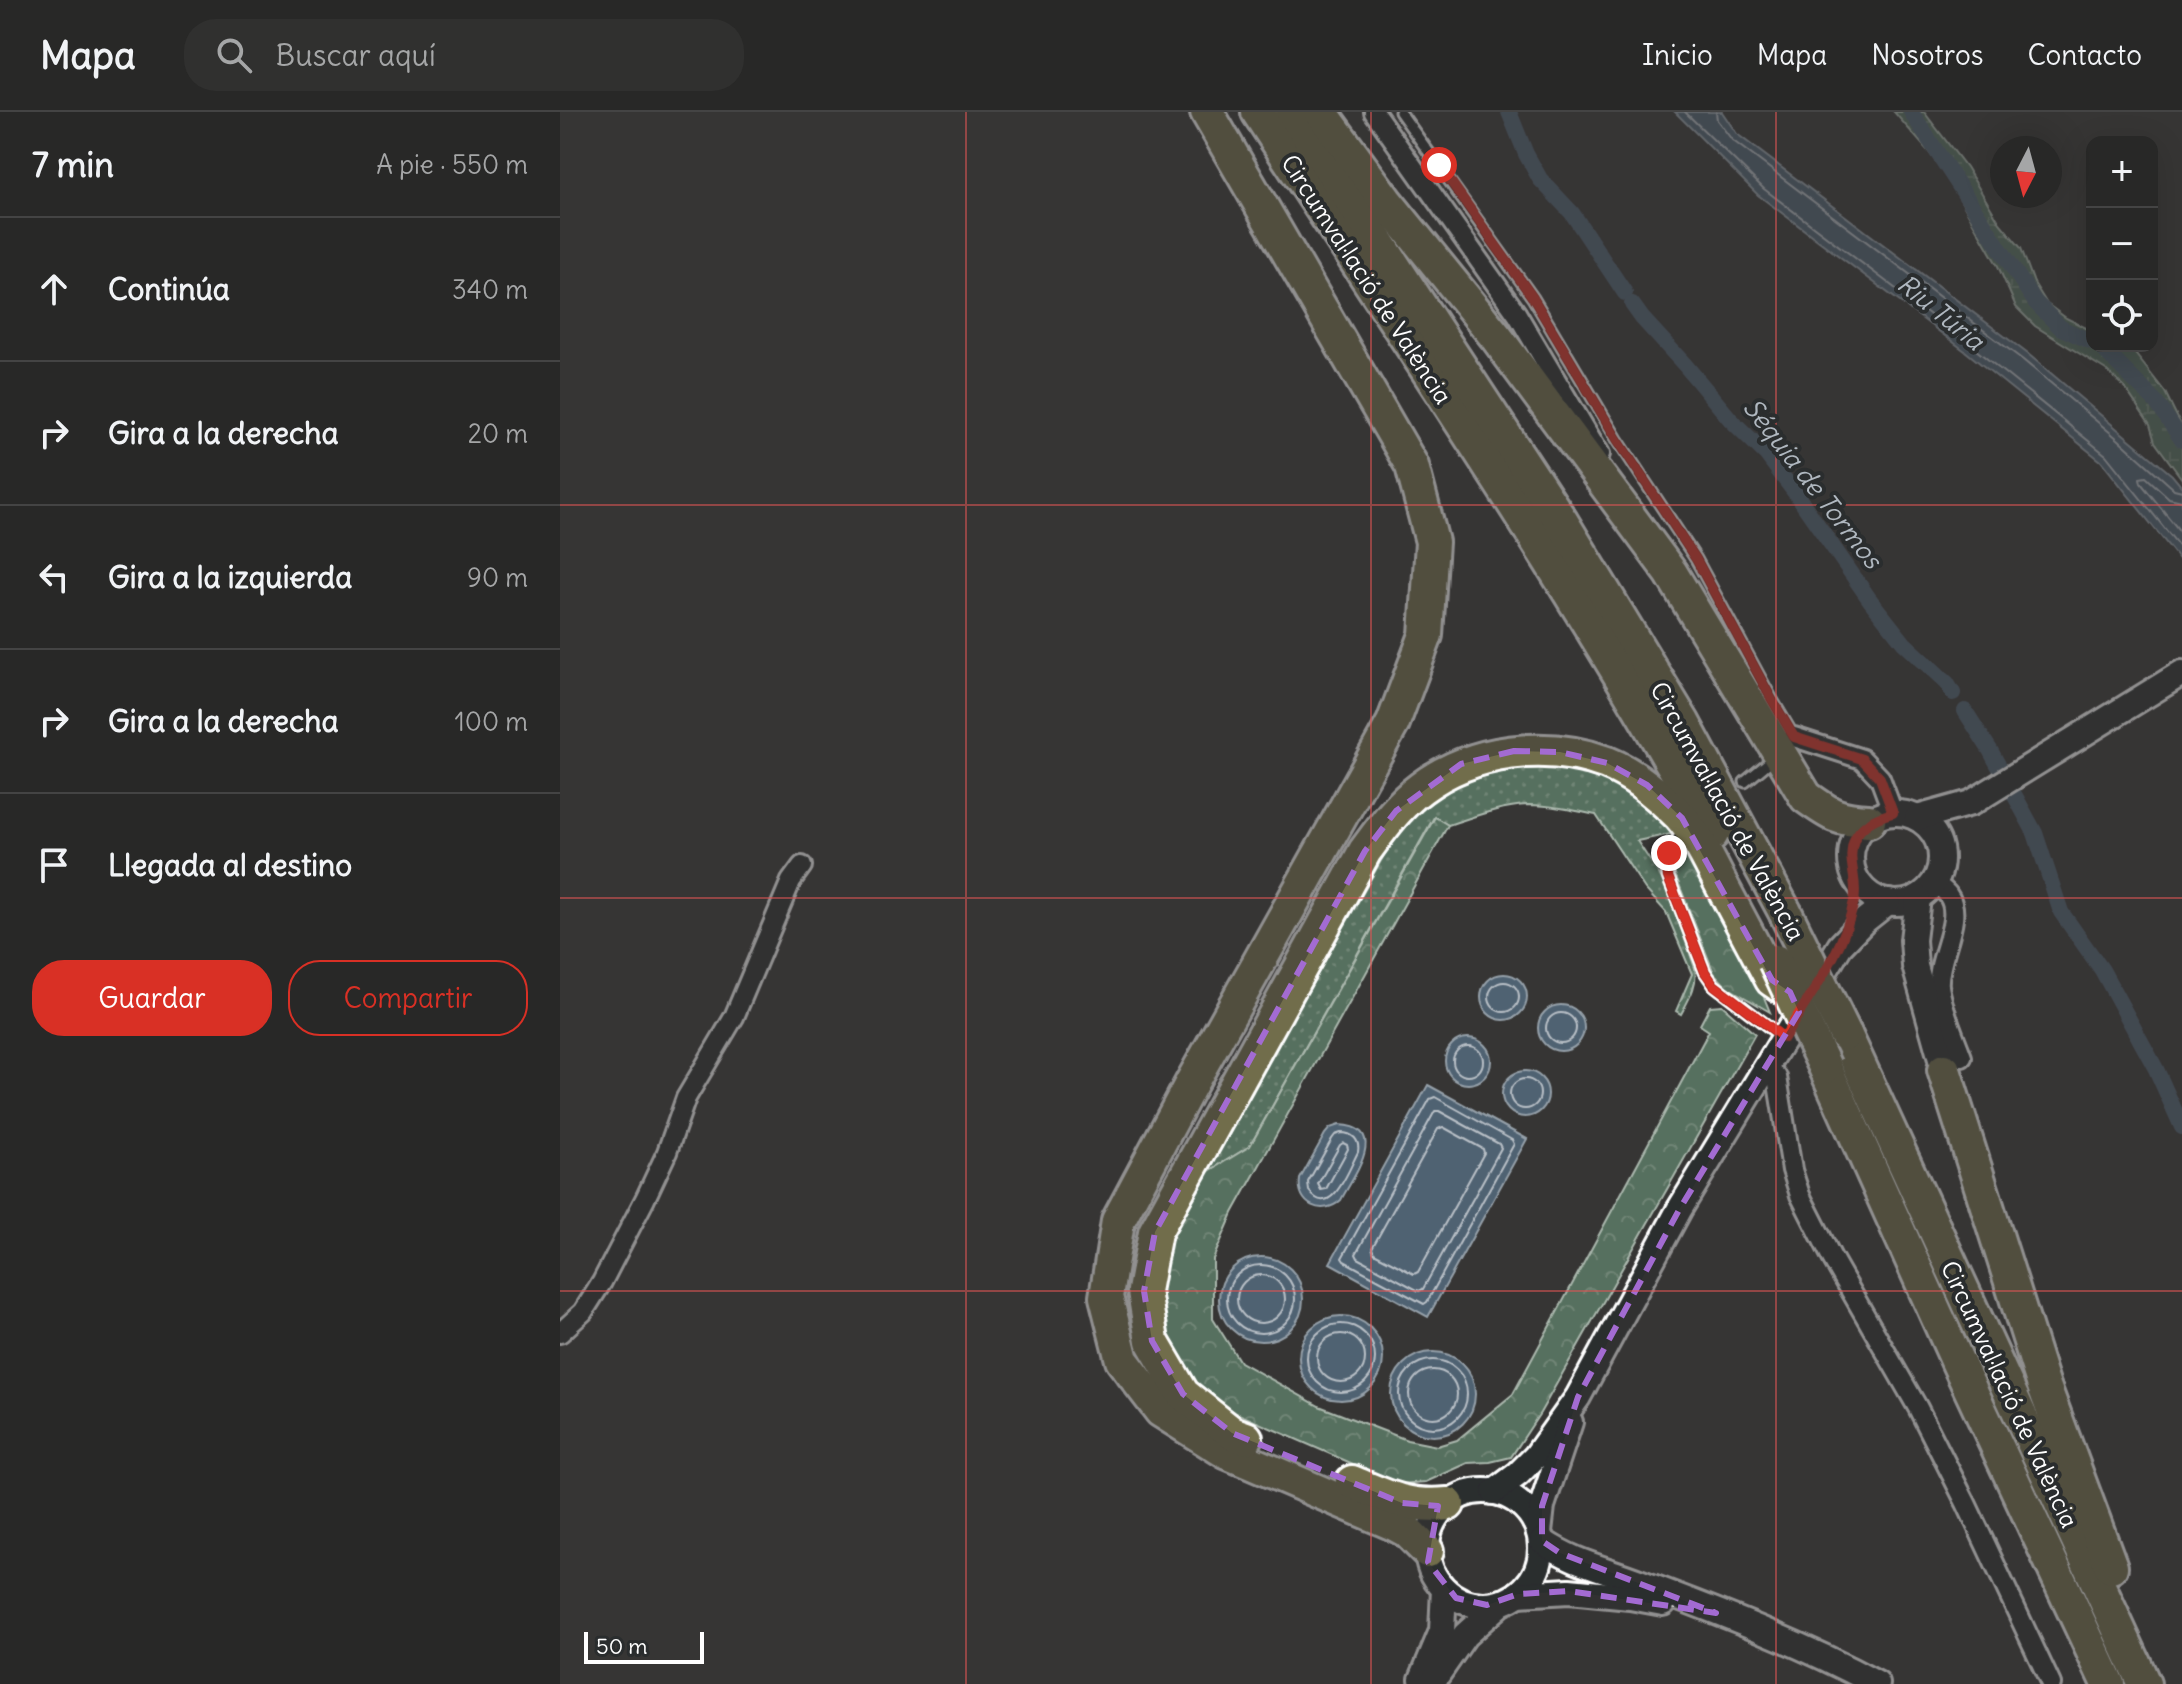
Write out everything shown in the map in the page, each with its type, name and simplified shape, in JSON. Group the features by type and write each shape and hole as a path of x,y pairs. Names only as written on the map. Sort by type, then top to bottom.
{"highway":[{"path":"1207,112 1412,466 1432,542 1426,635 1393,723 1192,1082 1118,1221 1106,1297 1122,1360 1161,1411 1226,1452 1394,1524 1407,1531 1427,1551"},
{"name":"Circumval·lació de València","path":"1258,112 1542,546 1661,742 1717,843 1770,963 1790,992 1825,1067 1959,1365 2108,1684"},
{"name":"Circumval·lació de València","path":"1293,112 1562,522 1683,722 1785,912 1845,1034 2144,1684"},
{"path":"1321,112 1386,201 1497,338 1671,573 1787,745 1806,797 1833,816 1848,821 1881,817"},
{"path":"1448,1504 1402,1503 1232,1433 1183,1394 1152,1341 1144,1291 1155,1232 1365,851 1396,811 1423,787 1461,764 1514,751 1560,752 1607,763 1647,785 1682,818 1770,963"},
{"path":"1953,1064 2044,1386 2128,1613 2160,1684"}],"main road":[{"path":"1917,818 1971,803 2182,673"},
{"path":"1953,1064 1915,966 1913,940 1926,890 1939,873 1941,849 1971,803"},
{"path":"1926,890 1903,903 1875,898 1864,890 1851,866 1854,841 1860,830 1881,817 1905,814 1928,826 1941,849"},
{"path":"1840,946 1855,900 1856,879"},
{"path":"1494,1492 1536,1456 1578,1397 1679,1210 1840,946 1888,902"},
{"path":"1431,1684 1465,1635 1534,1575 1542,1552 1542,1506 1578,1397"},
{"path":"1716,1613 1630,1597 1569,1591 1510,1598 1487,1605 1471,1604 1444,1589 1432,1572 1427,1551 1429,1533 1440,1510 1462,1495 1478,1491 1509,1497 1522,1505 1540,1537 1578,1562 1636,1581 1716,1613 1830,1659 1877,1684"},
{"path":"1420,1684 1442,1631 1444,1589"}],"street":[{"path":"1374,112 1517,314 1671,573"},
{"path":"1787,745 1862,759 1880,778 1881,817"},
{"path":"560,1333 583,1312 638,1213 667,1152 686,1098 734,1017 791,881 802,866"},
{"path":"1926,890 1948,894 1954,908 1941,965 1939,989 1953,1064"},
{"path":"1765,1067 1777,1077 1792,1170 1800,1195 1832,1258 1918,1408 2051,1684"}],"lane":[{"path":"1400,112 1533,298 1617,439 1696,559 1771,698 1787,745 1745,782"},
{"path":"1678,838 1669,853 1668,877 1705,972 1714,985 1784,1038"}],"highlighted area":[{"path":"1514,751 1560,752 1607,763 1647,785 1682,818 1772,980 1790,992 1799,1012 1679,1210 1578,1397 1542,1506 1542,1541 1560,1553 1716,1613 1569,1591 1518,1594 1487,1605 1456,1598 1428,1562 1438,1506 1402,1503 1232,1433 1183,1394 1152,1341 1144,1291 1155,1232 1365,851 1396,811 1461,764"}],"green space":[{"path":"1894,112 1924,112 1966,167 2000,223 2021,248 2034,283 2047,304 2086,328 2086,352 2134,352 2165,392 2182,427 2182,479 2155,442 2150,425 2125,388 2106,370 2035,326 2016,307 1998,266 1949,180"},
{"path":"1523,766 1593,776 1625,789 1654,810 1676,833 1637,841 1665,883 1695,968 1694,986 1681,1014 1676,1011 1692,974 1666,912 1645,889 1596,815 1528,805 1497,810 1448,825 1434,817 1250,1146 1206,1173 1402,827 1429,801 1458,784"},
{"path":"1435,817 1448,825 1233,1213 1213,1259 1213,1319 1240,1362 1319,1406 1407,1440 1437,1446 1457,1440 1513,1394 1709,1031 1700,1025 1710,1006 1722,1005 1755,1034 1540,1413 1511,1457 1468,1463 1426,1482 1399,1484 1236,1413 1201,1388 1178,1359 1163,1328 1160,1292 1165,1261 1177,1222 1206,1173 1250,1146"},
{"path":"1681,845 1731,925 1770,1012 1727,987 1714,973 1675,874 1674,861"}],"water":[{"name":"Riu Túria","path":"1675,112 1722,112 1737,134 2028,354 2172,475 2182,487 2182,563 2101,461 1965,351 1758,195"},
{"path":"1504,974 1521,980 1527,997 1521,1014 1504,1020 1487,1014 1481,997 1487,980"},
{"path":"1561,1005 1578,1011 1584,1028 1578,1045 1561,1051 1544,1045 1538,1028 1544,1011"},
{"path":"1468,1038 1485,1044 1491,1061 1485,1078 1468,1084 1451,1078 1445,1061 1451,1044"},
{"path":"1525,1071 1542,1077 1548,1094 1542,1111 1525,1117 1508,1111 1502,1094 1508,1077"},
{"path":"1428,1085 1527,1139 1428,1317 1330,1263"},
{"path":"1339,1125 1355,1128 1363,1134 1366,1144 1364,1155 1341,1200 1326,1208 1312,1206 1302,1196 1300,1179 1325,1134"},
{"path":"1261,1257 1284,1264 1296,1276 1303,1299 1296,1322 1284,1334 1261,1341 1238,1334 1226,1322 1219,1299 1226,1276 1238,1264"},
{"path":"1341,1316 1364,1323 1376,1335 1383,1358 1376,1381 1364,1393 1341,1400 1318,1393 1306,1381 1299,1358 1306,1335 1318,1323"},
{"path":"1433,1352 1456,1359 1468,1371 1475,1394 1468,1417 1456,1429 1433,1436 1410,1429 1398,1417 1391,1394 1398,1371 1410,1359"}],"waterway":[{"name":"Séquia de Tormos","path":"1509,112 1540,179 1572,213 1625,293"},
{"path":"1911,112 2035,302 2061,328 2086,339"},
{"name":"Séquia de Tormos","path":"1632,304 1731,420 1766,454 1870,600 1904,643 1947,683 1953,693"},
{"path":"2106,352 2156,402 2182,440"},
{"name":"Séquia de Tormos","path":"1965,711 2035,833 2061,912 2102,970 2156,1069 2182,1127"}],"route":[{"path":"1439,165 1533,298 1617,439 1696,559 1794,737 1862,759 1880,778 1893,813 1869,821 1854,841 1851,866 1856,879 1855,900 1840,946 1784,1038 1714,985 1705,972 1668,877 1669,853"}]}
